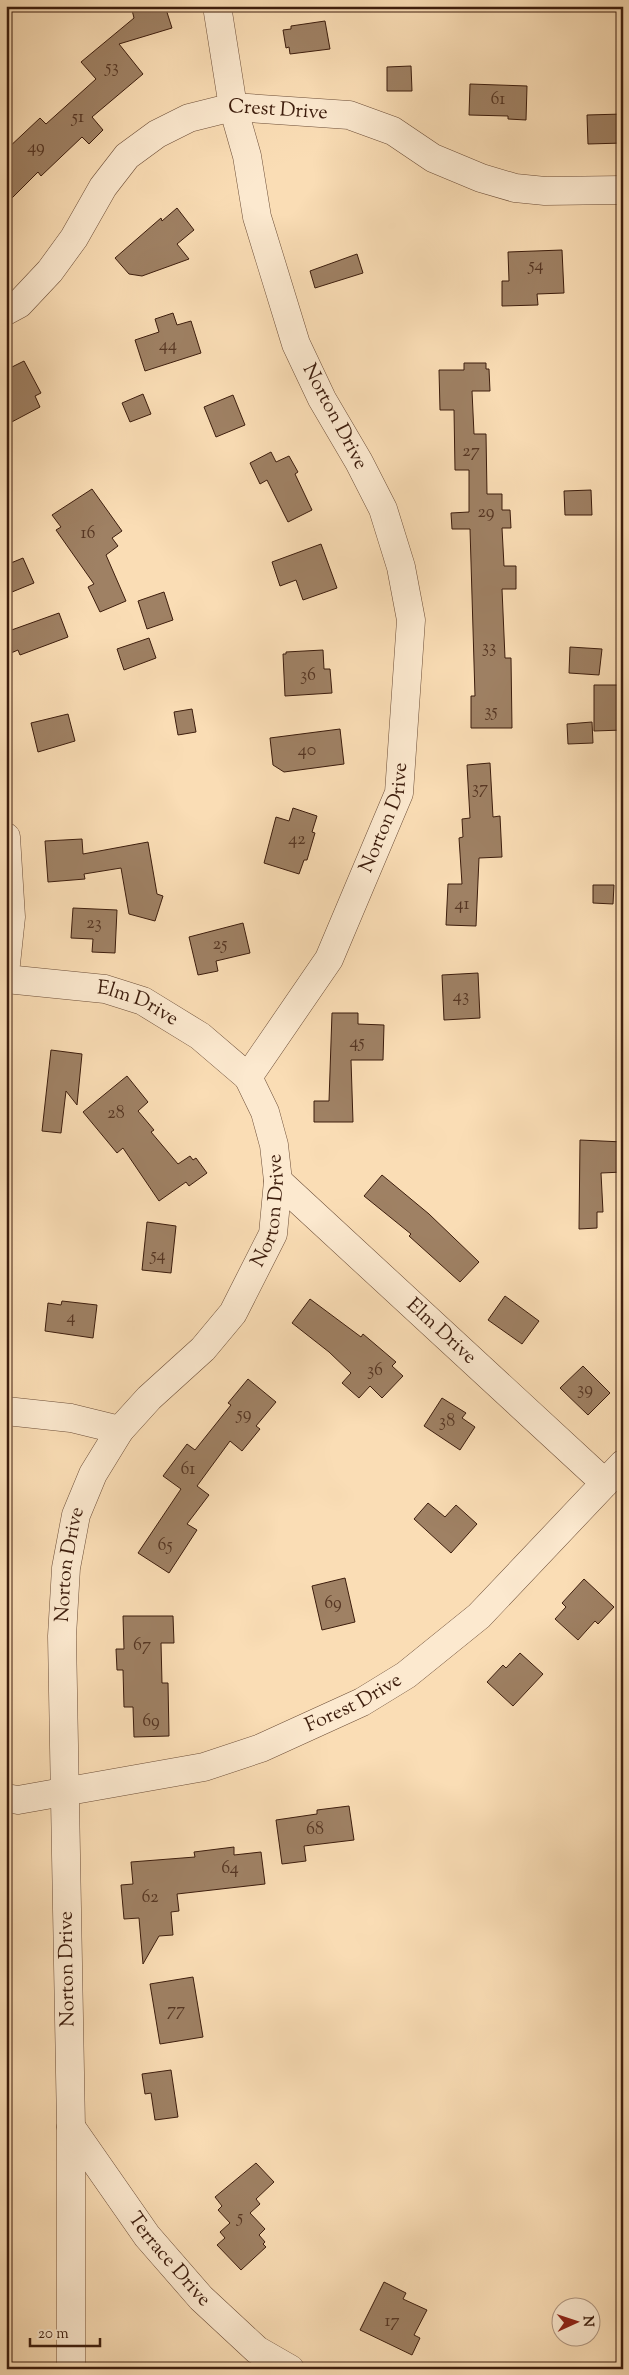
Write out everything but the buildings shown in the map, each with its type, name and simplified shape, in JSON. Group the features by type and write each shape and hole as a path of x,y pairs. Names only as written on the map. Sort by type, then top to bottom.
{"street":[{"name":"Norton Drive","path":"71,2369 71,2127 62,1636 66,1568 76,1516 93,1474 120,1430 149,1398 203,1349 233,1313 273,1234 278,1182 274,1145 267,1120 248,1077 328,959 399,793 411,620 400,567 383,509 359,462 322,399 296,344 257,217 247,156 234,107 217,6"},
{"name":"Crest Drive","path":"6,311 19,304 50,270 74,238 103,186 127,156 157,134 189,118 234,107 349,115 392,131 433,158 481,178 515,188 545,191 623,190"},
{"path":"6,837 11,917 6,964"},
{"name":"Elm Drive","path":"6,979 105,989 143,1001 200,1036 248,1077"},
{"name":"Elm Drive","path":"278,1182 614,1474"},
{"path":"6,1411 71,1418 120,1430"},
{"name":"Forest Drive","path":"6,1798 18,1800 204,1767 261,1748 362,1702 406,1675 479,1616 614,1474"},
{"name":"Terrace Drive","path":"71,2127 147,2236 201,2298 257,2350 290,2369"}]}
